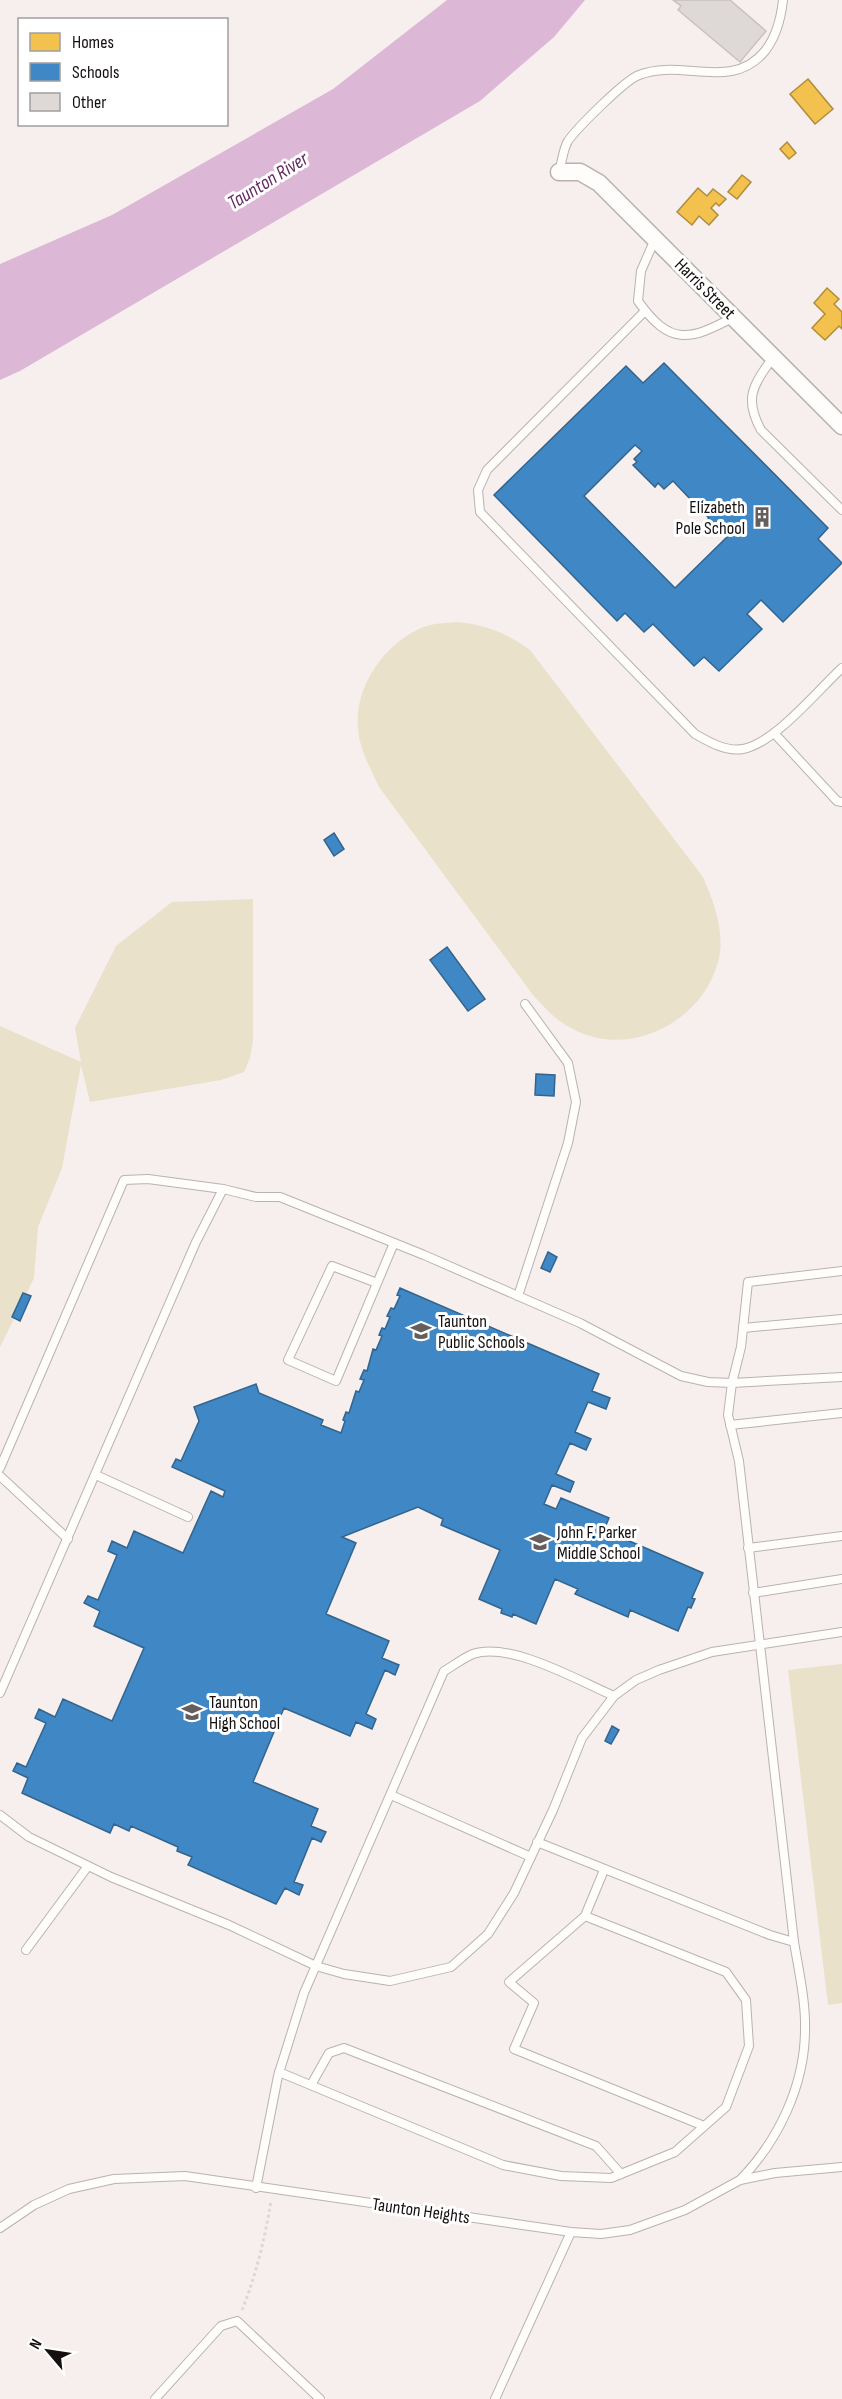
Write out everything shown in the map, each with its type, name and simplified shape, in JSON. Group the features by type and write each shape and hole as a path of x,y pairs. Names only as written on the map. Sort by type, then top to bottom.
{"street":[{"name":"Harris Street","path":"559,172 580,172 599,183 842,426"}],"lane":[{"path":"559,172 568,142 619,89 638,75 669,69 740,71 757,60 772,42 783,0"},
{"path":"655,239 641,271 639,301 654,322 682,337 706,332 734,317"},
{"path":"645,311 487,470 478,490 480,512 695,734 715,745 741,749 767,740 842,668"},
{"path":"773,357 753,388 752,414 761,430 842,510"},
{"path":"774,734 837,801 842,802"},
{"path":"518,1296 568,1143 576,1102 568,1063 525,1004"},
{"path":"0,1468 124,1180 148,1179 223,1189 256,1197 280,1197 580,1323 681,1376 708,1382 732,1383 842,1377"},
{"path":"0,1693 196,1242 223,1189"},
{"path":"377,1283 332,1266 288,1360 336,1381 394,1243"},
{"path":"740,2180 756,2163 780,2125 794,2094 802,2064 805,2032 803,1996 794,1942 739,1461 728,1415 743,1328 748,1282 842,1271"},
{"path":"743,1328 842,1318"},
{"path":"730,1425 842,1413"},
{"path":"96,1475 188,1516"},
{"path":"0,1476 68,1539"},
{"path":"748,1548 842,1536"},
{"path":"753,1593 842,1579"},
{"path":"0,1815 29,1837 88,1866 229,1925 316,1966 344,1974 390,1981 451,1966 488,1934 514,1893 582,1738 614,1696 636,1680 687,1659 712,1652 842,1632"},
{"path":"256,2188 279,2072 304,1993 444,1671 474,1654 507,1652 544,1664 614,1696"},
{"path":"391,1795 531,1857"},
{"path":"537,1842 770,1935 794,1942"},
{"path":"26,1950 88,1866"},
{"path":"604,1870 585,1916 509,1982 534,2002 514,2049 704,2126"},
{"path":"279,2072 503,2165 561,2176 611,2178 675,2152 726,2107 749,2046 746,2000 726,1972 585,1916"},
{"path":"311,2085 329,2054 344,2048 596,2146 621,2174"},
{"name":"Taunton Heights","path":"0,2228 48,2198 69,2190 114,2179 185,2176 572,2232 616,2233 643,2227 685,2210 740,2180 775,2173 842,2167"},
{"path":"495,2399 572,2232"},
{"path":"155,2399 221,2326 237,2321 320,2399"}],"path":[{"path":"237,2321 252,2285 267,2228 273,2190"}],"shaded area":[{"path":"458,622 496,631 530,650 703,877 715,907 720,929 718,962 710,982 698,1000 682,1016 664,1028 644,1036 622,1040 600,1039 572,1029 554,1016 533,995 379,787 363,750 358,727 358,711 368,679 389,651 415,631 430,625"},
{"path":"253,899 253,1040 250,1058 244,1072 221,1080 90,1102 81,1065 62,1168 38,1227 34,1278 0,1347 0,1026 81,1062 75,1028 116,946 172,902"},
{"path":"842,1664 842,2003 828,2005 788,1670"}],"water":[{"name":"Taunton River","path":"447,0 585,0 554,37 480,101 20,371 0,380 0,264 112,215 333,89"}],"building: Homes":[{"path":"808,79 833,109 815,124 790,94"},
{"path":"787,142 796,153 789,159 780,149"},
{"path":"742,175 751,182 737,199 728,192"},
{"path":"698,188 707,196 713,189 726,199 719,206 716,203 711,208 718,215 709,225 699,216 692,225 677,212"},
{"path":"827,288 839,299 834,304 842,312 842,329 839,326 825,340 812,328 825,314 814,303"}],"building: Schools":[{"name":"Elizabeth Pole School","path":"664,363 828,528 818,539 842,563 783,622 761,600 747,614 762,629 719,671 704,657 694,666 653,624 644,632 625,613 617,621 494,495 626,366 643,383","holes":["635,445 642,451 634,459 637,462 633,465 655,487 658,483 664,489 673,481 692,501 690,503 702,515 704,513 709,518 706,521 727,537 675,588 584,496"]},
{"path":"334,833 344,849 334,856 324,840"},
{"path":"447,947 485,999 468,1011 430,960"},
{"path":"536,1074 555,1075 554,1096 535,1095"},
{"path":"548,1252 557,1257 550,1272 541,1268"},
{"path":"400,1288 599,1374 592,1391 610,1398 606,1409 588,1402 575,1432 591,1439 586,1450 570,1443 556,1474 574,1482 570,1492 552,1485 544,1504 556,1509 561,1498 609,1518 604,1530 703,1573 692,1598 695,1599 691,1608 688,1607 678,1631 630,1610 628,1617 575,1594 578,1589 555,1579 536,1624 513,1614 512,1617 501,1613 502,1609 479,1599 500,1550 441,1525 443,1519 418,1507 342,1537 356,1543 326,1614 389,1641 382,1658 399,1665 395,1675 385,1670 366,1714 376,1719 372,1729 356,1722 350,1736 284,1708 253,1782 318,1809 311,1826 326,1832 321,1842 312,1838 294,1882 303,1885 299,1895 285,1888 276,1904 188,1865 192,1857 177,1851 178,1847 131,1826 129,1831 114,1824 110,1833 22,1793 28,1778 13,1771 17,1763 26,1767 46,1723 35,1718 39,1709 55,1717 63,1699 112,1721 144,1648 94,1626 100,1611 84,1603 88,1596 98,1600 117,1555 108,1551 112,1541 127,1548 134,1531 183,1553 211,1491 223,1497 225,1491 172,1467 176,1459 181,1461 199,1421 194,1407 256,1384 259,1393 323,1420 321,1425 341,1433 346,1412 349,1413 356,1391 359,1392 364,1380 360,1379 364,1370 367,1371 373,1349 376,1350 382,1336 379,1335 382,1328 385,1329 390,1317 387,1316 391,1308 394,1309 400,1296 397,1295"},
{"path":"23,1293 31,1296 20,1321 12,1317"},
{"path":"612,1726 619,1730 611,1744 605,1741"}],"building: Other":[{"path":"673,0 730,0 766,31 740,62 678,10 681,6"}],"place":[{"name":"Elizabeth Pole School","path":"762,517"},
{"name":"Taunton Public Schools","path":"421,1331"},
{"name":"John F. Parker Middle School","path":"540,1542"},
{"name":"Taunton High School","path":"192,1712"}]}
